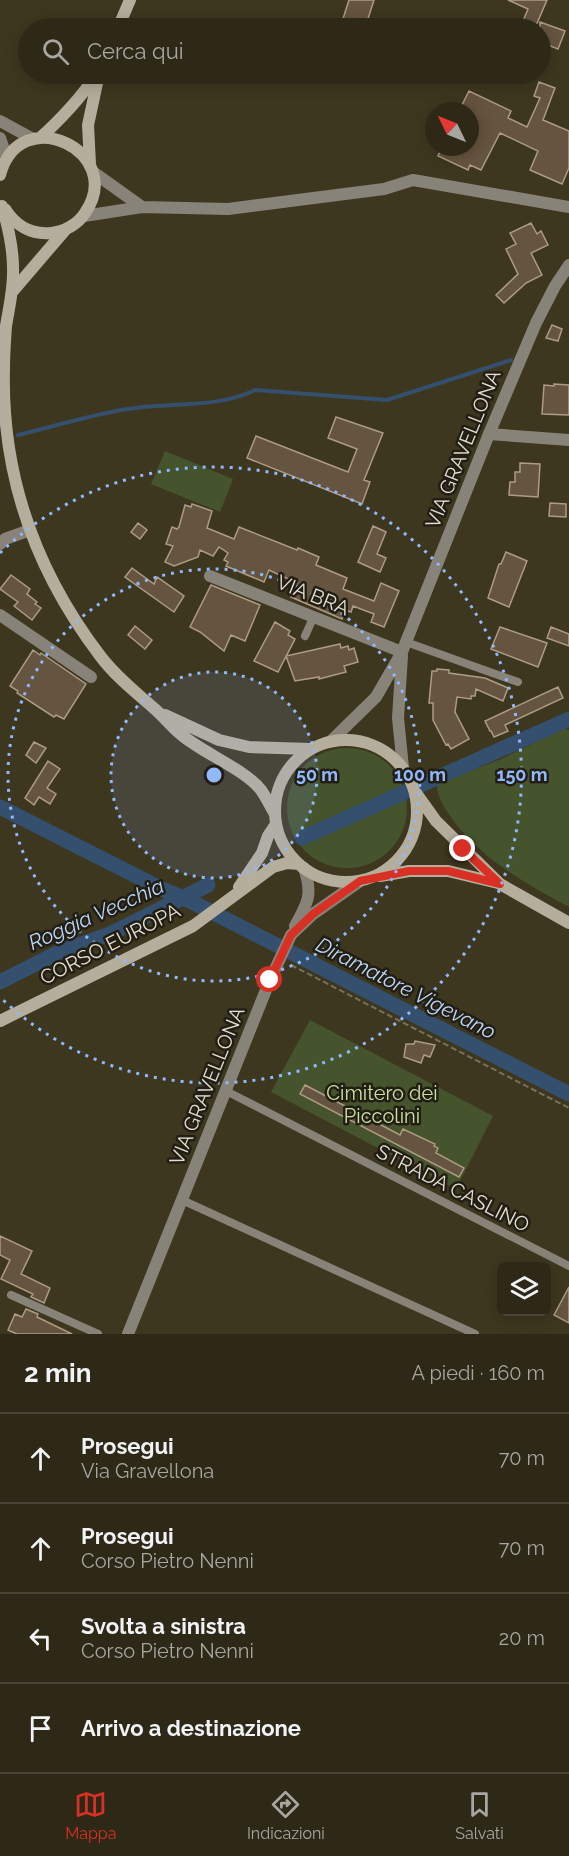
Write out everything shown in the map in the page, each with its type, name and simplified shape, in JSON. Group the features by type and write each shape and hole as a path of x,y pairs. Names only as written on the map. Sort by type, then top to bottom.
{"main road":[{"path":"122,18 130,0"},
{"path":"2,166 23,144 36,138 68,112 91,84"},
{"path":"12,292 66,230 84,216 93,195 88,125 96,84"},
{"path":"36,138 55,138 70,143 82,153 91,169"},
{"path":"1,202 11,218 29,230 51,233 66,230"},
{"path":"1,202 12,252 12,292 6,328 4,367 5,420 16,489 30,531 50,576 102,659 182,736 260,789 275,819 280,839 288,853 302,866 331,880 365,879 409,871 448,871 500,884"},
{"path":"158,712 219,740 249,747 310,749"},
{"path":"233,895 262,853 275,819 276,794 295,760 310,749 330,741 347,739 363,741 379,747 392,756 403,768 436,821 500,884 569,923"},
{"path":"365,879 392,864 409,844 416,828 418,810 414,788"},
{"name":"CORSO EUROPA","path":"0,1021 193,926 273,867 287,863 302,866"}],"street":[{"path":"0,121 36,138"},
{"path":"0,138 2,166"},
{"path":"91,169 142,207"},
{"path":"84,216 142,207 228,208 384,189 413,180 569,207"},
{"name":"VIA GRAVELLONA","path":"330,741 376,697 404,647 536,323 569,265"},
{"path":"489,434 569,440"},
{"path":"0,544 5,539 30,531"},
{"name":"VIA BRA","path":"210,576 314,616 404,647"},
{"path":"0,615 91,676"},
{"name":"VIA GRAVELLONA","path":"403,768 398,718 404,647"},
{"path":"290,936 305,909 310,892 302,866"},
{"name":"VIA GRAVELLONA","path":"128,1334 290,936 313,914 365,879"}],"lane":[{"path":"305,636 314,616"},
{"path":"404,647 519,682"},
{"name":"STRADA CASLINO","path":"226,1091 569,1266"},
{"path":"182,1200 475,1334"},
{"path":"12,1295 98,1334"}],"path":[{"path":"280,957 569,1108"}],"green space":[{"path":"165,451 233,479 220,512 151,484"},
{"path":"565,728 569,730 569,907 534,888 501,866 471,841 446,810 437,784 501,759"},
{"path":"347,748 370,752 390,765 403,785 407,808 403,831 390,851 370,864 347,868 324,864 304,851 291,831 287,808 291,785 304,765 324,752"},
{"name":"Cimitero dei Piccolini","path":"310,1020 493,1116 456,1189 271,1092"}],"building":[{"path":"349,0 374,0 368,18 343,18"},
{"path":"508,0 547,0 539,18 524,18 528,9"},
{"path":"551,26 565,31 558,49 551,46"},
{"path":"538,84 555,88 543,120 569,131 569,168 562,184 530,170 538,151 500,133 481,170 470,165 468,170 438,156 479,156 479,102 464,102 469,91 511,111 508,118 527,127 540,98 534,96"},
{"path":"531,223 537,234 541,231 548,245 531,253 542,275 526,283 504,303 496,295 518,274 506,249 516,244 510,233"},
{"path":"552,325 562,329 558,341 546,338"},
{"path":"554,384 569,385 569,415 542,414 544,385 554,386"},
{"path":"336,417 383,433 364,480 370,482 362,504 247,458 256,436 348,472 357,449 328,438"},
{"path":"520,463 540,464 538,497 509,495 510,482 515,482 515,472 520,472"},
{"path":"550,503 566,504 566,517 549,516"},
{"path":"192,504 212,511 207,528 234,539 239,527 319,557 316,565 347,578 343,589 374,601 381,583 399,591 384,627 371,622 374,614 353,606 351,612 345,610 342,619 291,597 297,583 269,570 264,582 226,566 228,562 224,560 228,553 219,547 213,556 200,550 198,557 174,566 165,562 173,546 166,544 172,527 177,529 179,527 185,505 191,507"},
{"path":"138,523 147,530 140,539 131,532"},
{"path":"373,526 386,532 377,554 386,558 380,572 358,562"},
{"path":"506,552 527,561 509,607 488,598 499,564"},
{"path":"132,568 154,584 157,577 184,596 174,612 125,577"},
{"path":"11,575 30,589 27,594 41,608 32,620 14,606 18,602 0,589"},
{"path":"211,585 260,605 245,641 231,635 224,651 190,627"},
{"path":"275,622 290,631 288,635 295,639 278,672 254,661"},
{"path":"135,626 152,640 145,649 128,635"},
{"path":"500,627 547,643 538,667 491,649"},
{"path":"551,627 569,634 569,646 547,638"},
{"path":"340,644 341,648 348,646 349,650 354,648 358,662 344,666 346,672 319,679 319,677 295,681 286,656"},
{"path":"33,650 86,684 64,719 56,715 54,717 10,686"},
{"path":"437,669 485,678 508,688 503,701 476,689 475,696 471,696 471,699 457,697 455,712 469,739 451,749 448,744 446,745 433,720 433,703 429,703 432,671 437,671"},
{"path":"558,687 563,698 505,725 508,731 494,737 485,721"},
{"path":"34,742 46,748 36,763 26,755"},
{"path":"48,761 60,769 47,788 56,794 50,804 39,797 34,805 25,798"},
{"path":"415,1041 435,1045 430,1057 424,1055 421,1063 404,1057 406,1044 414,1044"},
{"path":"305,1085 400,1135 403,1129 435,1144 434,1146 438,1148 436,1153 464,1168 459,1177 300,1094"},
{"path":"0,1236 32,1251 21,1274 50,1288 44,1303 31,1297 33,1294 1,1279 10,1260 0,1255"},
{"path":"569,1287 569,1323 554,1315"},
{"path":"26,1309 72,1334 17,1334 8,1330 15,1314 22,1317"}],"waterway":[{"path":"18,435 109,412 138,407 206,403 255,390 387,400 511,360"},
{"name":"Roggia Vecchia","path":"302,838 569,719"},
{"name":"Diramatore Vigevano","path":"0,807 569,1094"},
{"name":"Roggia Vecchia","path":"0,982 59,952 112,933 208,885"}],"route":[{"path":"270,980 291,935 313,914 360,881 409,871 448,871 500,884 463,849"}]}
